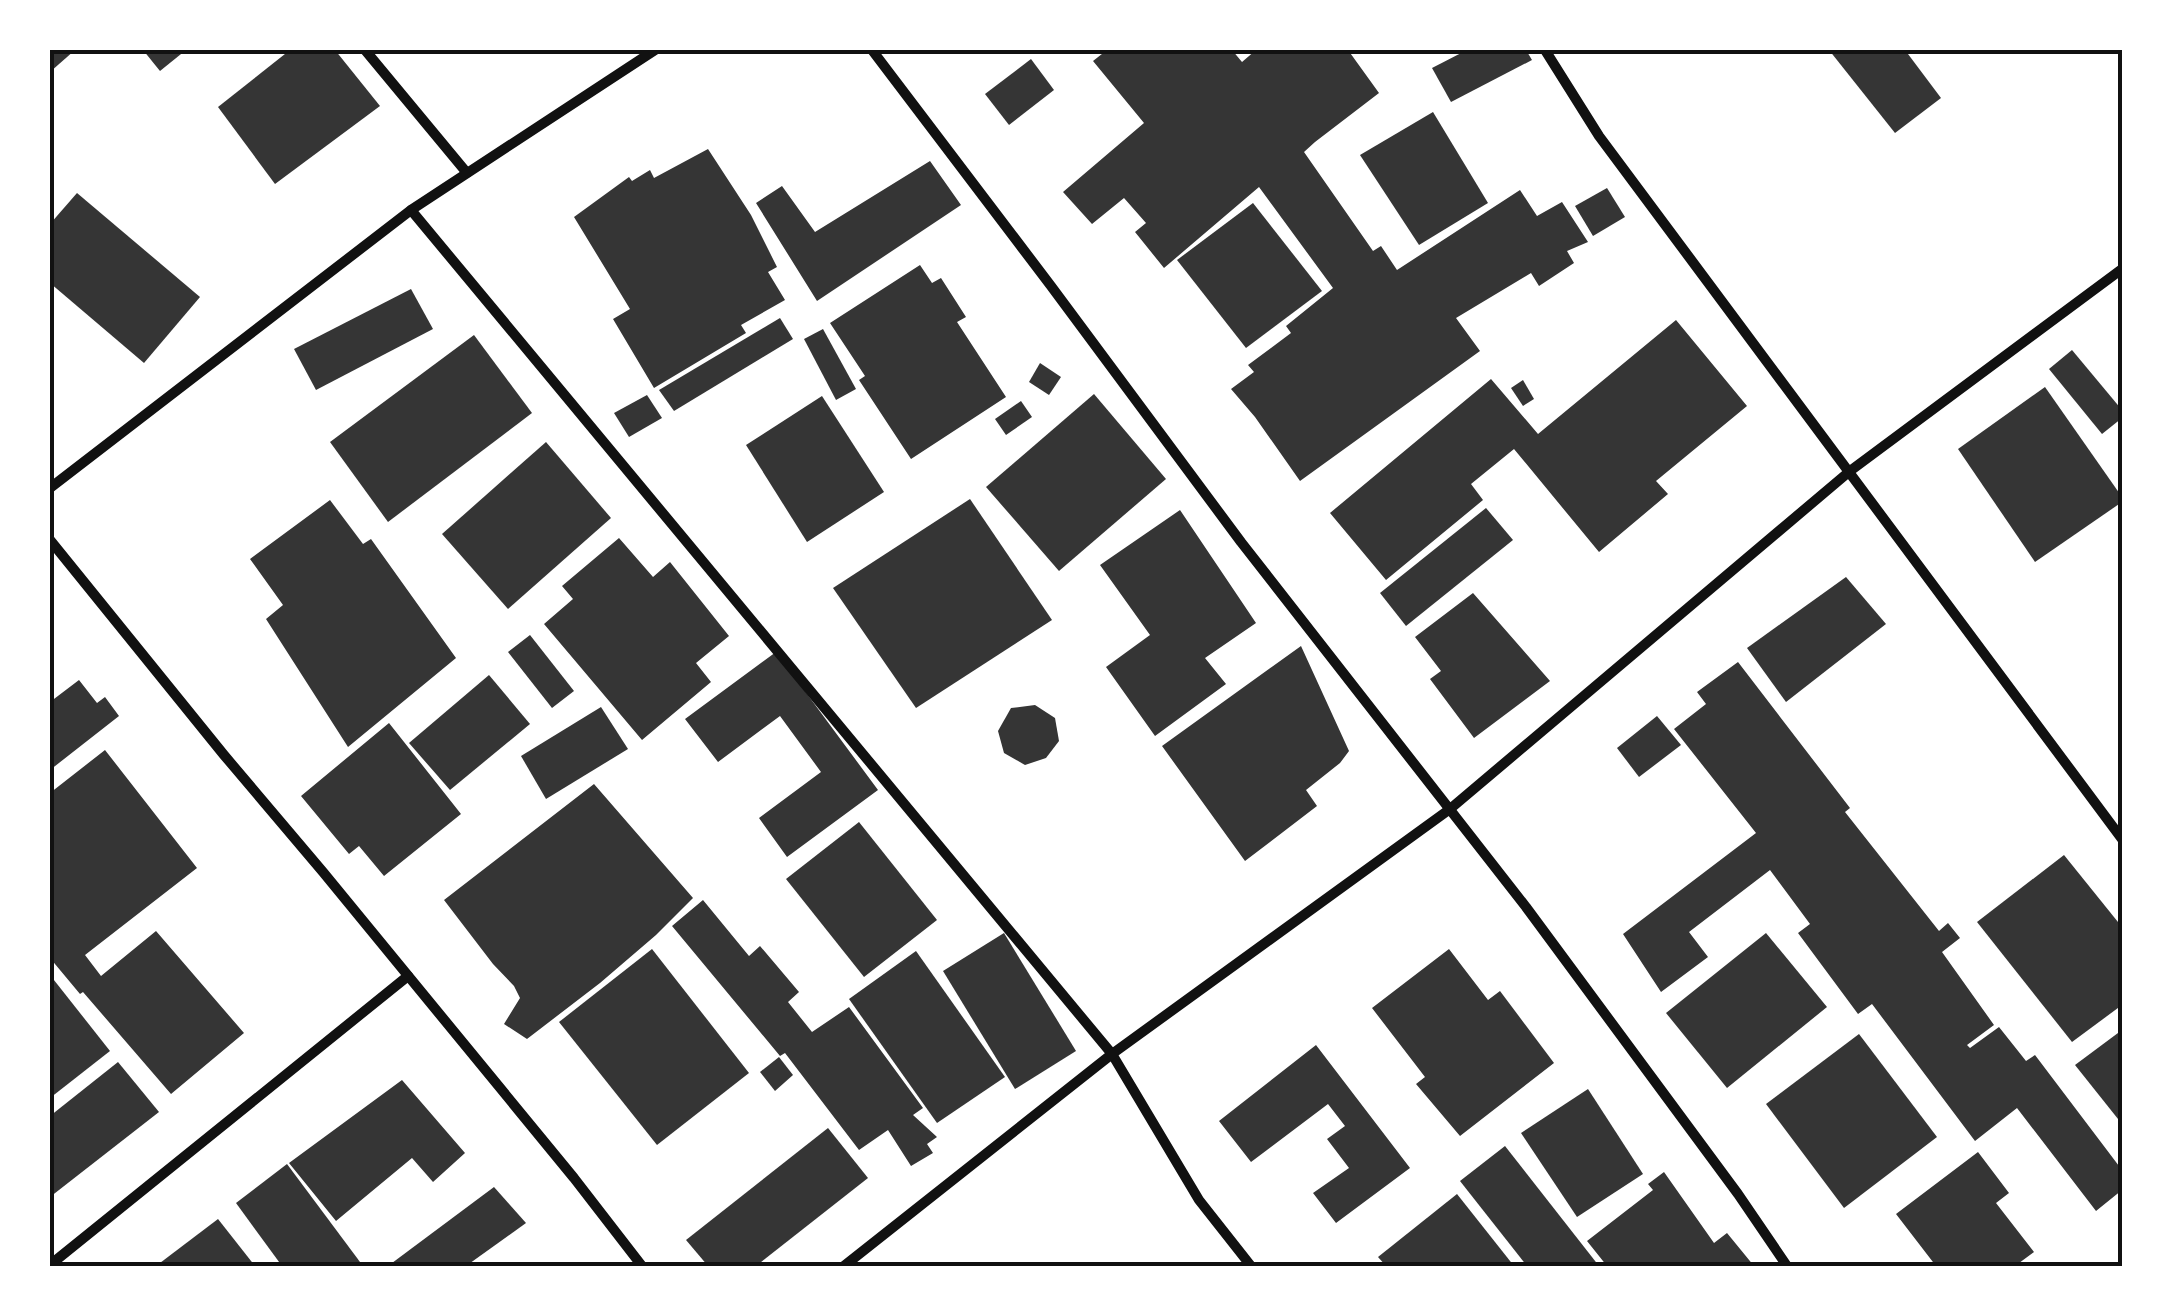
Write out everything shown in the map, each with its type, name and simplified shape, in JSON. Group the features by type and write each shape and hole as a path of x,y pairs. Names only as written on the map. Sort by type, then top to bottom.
{"street":[{"path":"365,50 467,173"},
{"path":"50,488 410,210 656,50"},
{"path":"872,50 1241,542 1550,939 1787,1266"},
{"path":"1545,50 1599,136 2122,840"},
{"path":"410,210 1112,1054 1199,1200 1251,1266"},
{"path":"844,1266 1112,1054 1450,809 1850,471 2122,269"},
{"path":"50,540 642,1266"},
{"path":"50,1265 408,976"}],"building":[{"path":"50,50 75,50 50,72"},
{"path":"143,50 186,50 160,71"},
{"path":"290,50 335,50 380,106 275,184 218,107"},
{"path":"1107,50 1232,50 1242,62 1256,50 1348,50 1379,93 1304,152 1373,251 1381,246 1397,270 1520,190 1537,216 1562,202 1588,242 1567,251 1574,263 1539,286 1531,273 1456,318 1480,351 1300,481 1231,389 1254,372 1248,365 1291,333 1286,326 1333,288 1259,187 1164,268 1135,232 1146,223 1124,198 1092,224 1063,192 1144,123 1093,61"},
{"path":"1467,50 1526,50 1532,60 1451,102 1432,68"},
{"path":"1829,50 1905,50 1941,98 1895,133"},
{"path":"1031,59 1054,90 1009,125 985,94"},
{"path":"1433,112 1488,203 1419,245 1360,155"},
{"path":"708,149 751,215 777,267 768,272 785,300 741,325 746,333 654,388 613,319 630,309 574,217 629,177 632,181 650,170 654,178"},
{"path":"930,161 961,205 817,301 756,203 782,186 815,232"},
{"path":"1607,188 1625,217 1593,236 1575,206"},
{"path":"77,193 200,297 144,363 50,283 50,224"},
{"path":"1253,203 1322,291 1246,348 1177,260"},
{"path":"920,265 932,283 941,278 966,317 957,322 1006,397 911,459 859,380 865,376 830,323"},
{"path":"411,289 433,329 316,390 294,349"},
{"path":"780,318 793,339 674,411 659,390"},
{"path":"1676,320 1747,406 1656,481 1668,494 1599,552 1514,449 1471,484 1483,500 1386,580 1330,513 1491,379 1538,434"},
{"path":"823,329 856,389 836,400 804,339"},
{"path":"474,335 532,413 388,522 330,442"},
{"path":"2072,350 2122,410 2122,418 2102,434 2049,369"},
{"path":"1040,363 1061,377 1049,395 1029,382"},
{"path":"1523,380 1534,399 1523,406 1511,388"},
{"path":"2045,387 2122,502 2035,562 1958,449"},
{"path":"1094,394 1166,479 1059,571 986,487"},
{"path":"647,395 662,418 629,437 614,413"},
{"path":"822,396 884,492 807,542 746,445"},
{"path":"1021,401 1032,417 1006,435 995,419"},
{"path":"546,442 611,518 508,609 442,534"},
{"path":"970,499 1052,620 916,708 833,588"},
{"path":"330,500 363,544 371,539 456,658 348,747 266,619 283,605 250,559"},
{"path":"1486,508 1513,540 1406,626 1380,593"},
{"path":"1180,510 1256,623 1205,658 1226,684 1155,736 1106,667 1150,635 1100,565"},
{"path":"619,538 653,577 670,562 729,636 696,663 711,682 642,740 544,624 573,599 562,586"},
{"path":"1846,577 1886,624 1786,702 1747,648"},
{"path":"1473,593 1550,681 1474,738 1430,679 1441,671 1415,637"},
{"path":"530,635 574,691 552,708 508,652"},
{"path":"1301,646 1349,751 1306,790 1317,806 1245,861 1162,746"},
{"path":"776,652 878,790 787,857 759,818 821,772 780,716 718,762 685,719"},
{"path":"1738,662 1850,808 1845,812 1939,931 1948,923 1960,938 1942,952 1994,1025 1967,1045 1970,1048 1999,1027 2026,1061 2035,1055 2122,1170 2122,1190 2096,1211 2017,1108 1975,1141 1872,1004 1858,1014 1798,933 1810,924 1770,870 1689,932 1708,957 1661,992 1623,934 1756,833 1674,729 1706,704 1697,692"},
{"path":"489,675 530,724 450,790 409,743"},
{"path":"79,680 97,703 105,697 119,716 50,770 50,702"},
{"path":"1035,705 1055,718 1059,741 1046,758 1025,765 1004,753 998,731 1011,708"},
{"path":"601,707 628,749 546,799 521,756"},
{"path":"1657,716 1681,745 1639,777 1617,748"},
{"path":"389,723 461,814 384,876 359,846 349,854 301,796"},
{"path":"105,750 197,868 85,955 101,976 156,931 244,1033 171,1094 50,958 50,793"},
{"path":"594,784 693,898 600,983 527,1039 504,1024 520,998 514,986 444,900"},
{"path":"859,822 937,920 864,977 786,879"},
{"path":"2064,855 2122,927 2122,1005 2072,1042 1977,922"},
{"path":"703,900 749,956 760,946 799,992 788,1002 812,1032 849,1007 923,1108 913,1115 937,1137 927,1144 933,1153 911,1166 888,1130 859,1150 785,1053 780,1056 672,926"},
{"path":"1004,933 1076,1051 1015,1089 943,971"},
{"path":"1766,933 1827,1007 1727,1088 1666,1013"},
{"path":"652,949 749,1073 657,1145 559,1022"},
{"path":"1449,949 1488,1000 1500,991 1554,1063 1460,1136 1416,1084 1425,1077 1372,1008"},
{"path":"916,951 1005,1077 937,1123 849,999"},
{"path":"50,975 110,1051 50,1098"},
{"path":"2122,1030 2122,1124 2075,1065"},
{"path":"1859,1034 1937,1137 1844,1208 1766,1104"},
{"path":"1316,1045 1410,1168 1336,1223 1313,1193 1349,1168 1327,1139 1345,1126 1328,1104 1251,1162 1219,1121"},
{"path":"779,1057 793,1075 775,1091 760,1072"},
{"path":"118,1062 159,1112 50,1197 50,1116"},
{"path":"402,1080 465,1153 433,1182 412,1158 336,1221 289,1163"},
{"path":"1588,1089 1643,1174 1577,1217 1521,1133"},
{"path":"828,1128 868,1178 756,1266 708,1266 686,1240"},
{"path":"1505,1146 1599,1266 1527,1266 1460,1181"},
{"path":"1978,1152 2009,1193 1996,1203 2034,1252 2015,1266 1936,1266 1896,1214"},
{"path":"287,1164 363,1266 282,1266 236,1203"},
{"path":"1664,1172 1714,1243 1727,1233 1754,1266 1607,1266 1587,1241 1653,1190 1648,1184"},
{"path":"494,1187 526,1223 466,1266 388,1266"},
{"path":"1457,1194 1514,1266 1386,1266 1378,1257"},
{"path":"218,1219 255,1266 156,1266"}]}
